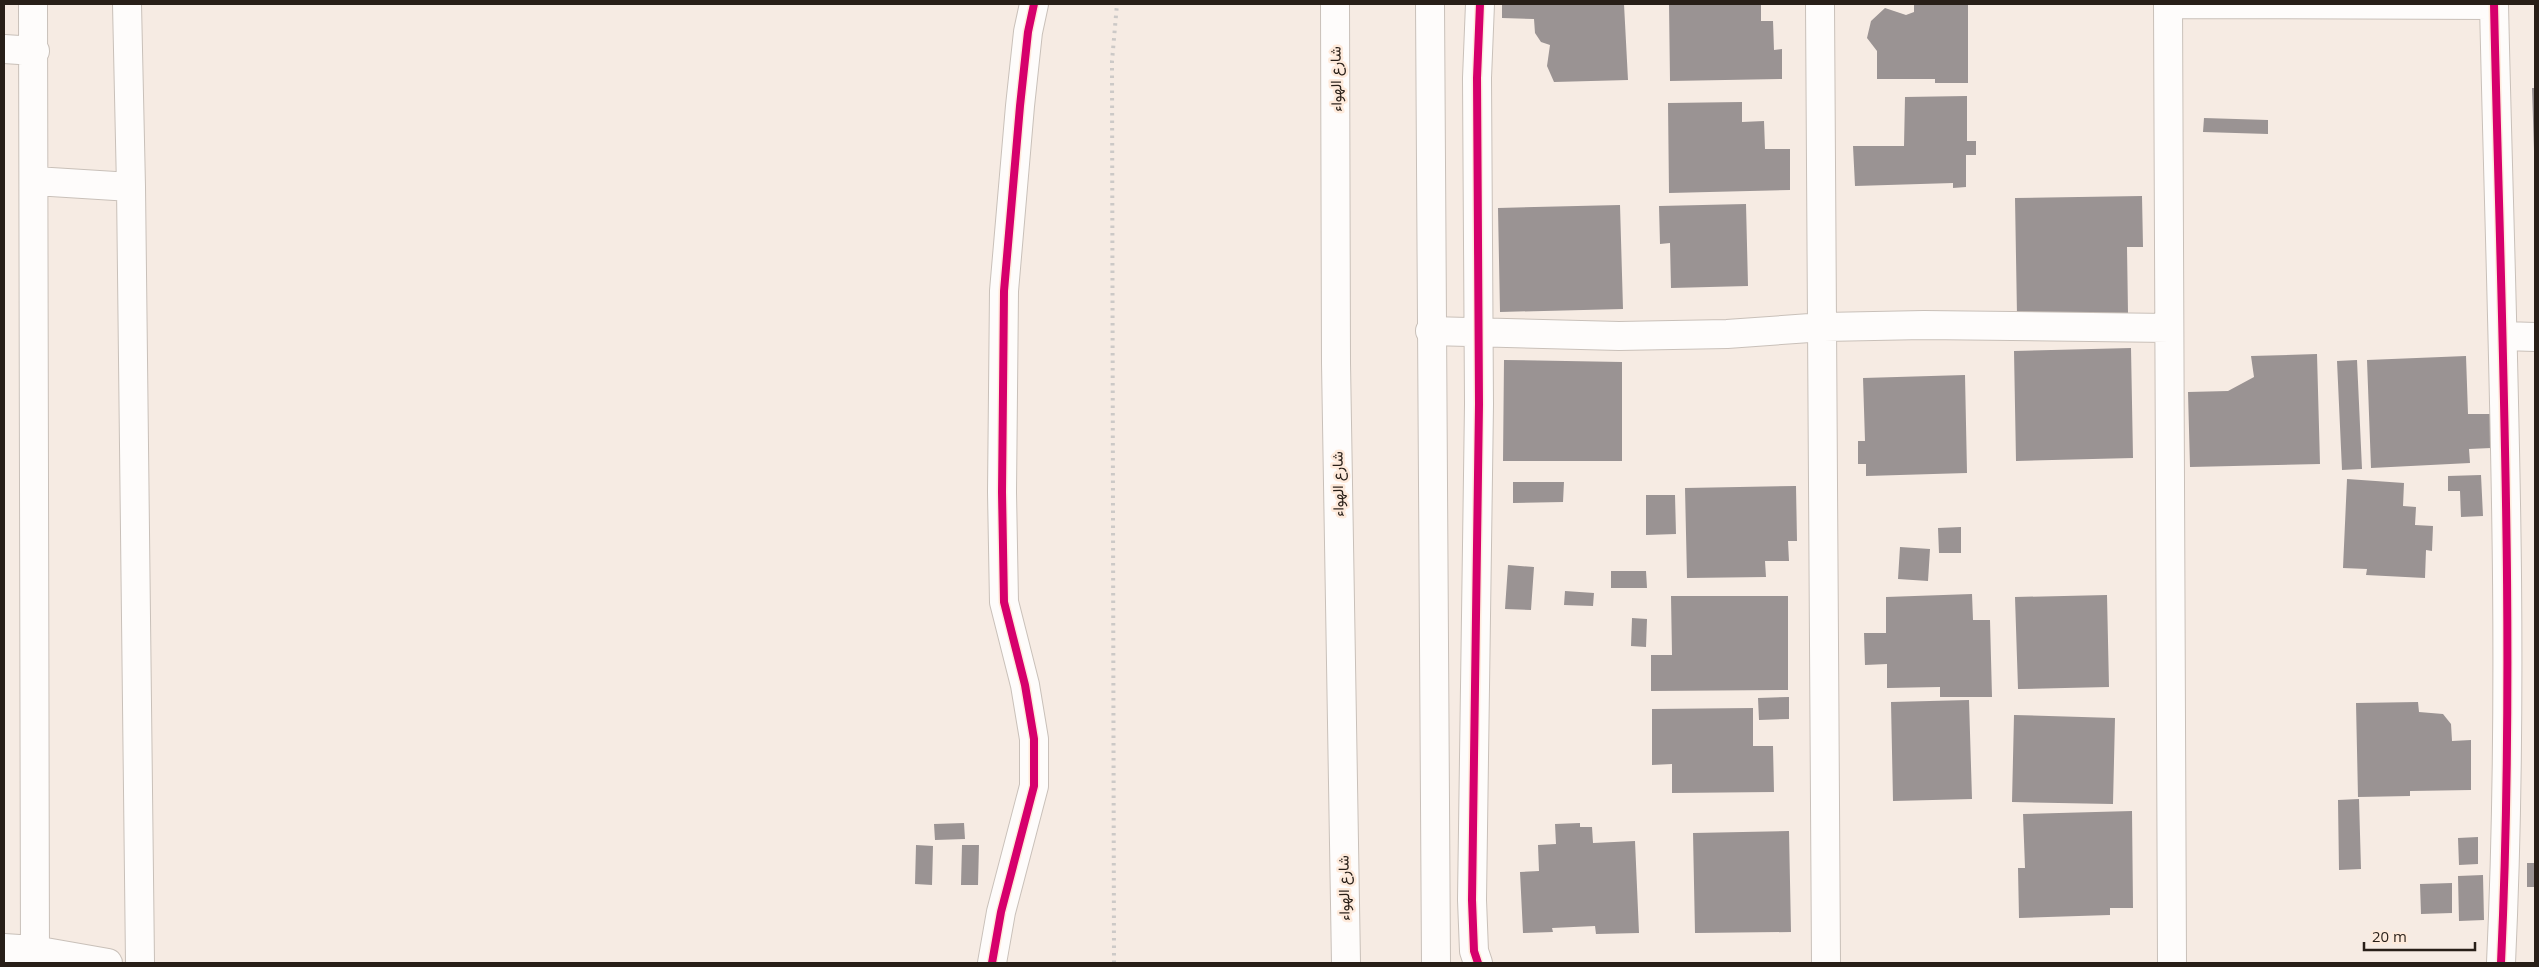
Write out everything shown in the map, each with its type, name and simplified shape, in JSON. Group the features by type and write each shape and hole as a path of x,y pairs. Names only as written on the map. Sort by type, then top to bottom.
{"street":[{"path":"34,4 35,957"},
{"path":"127,4 131,187 140,963"},
{"path":"992,963 1001,912 1034,786 1034,739 1030,712 1004,602 1002,492 1004,292 1020,106 1028,32 1034,4"},
{"name":"شارع الهواء","path":"1335,4 1336,363 1346,963"},
{"path":"1430,4 1430,331 1436,963"},
{"path":"1478,963 1474,951 1472,900 1473,704 1478,572 1477,78 1480,4"},
{"path":"1820,4 1824,327 1826,963"},
{"path":"2172,963 2168,4 2494,4 2504,336 2508,626 2501,963"},
{"path":"4,48 35,51"},
{"path":"34,181 131,187"},
{"path":"1430,331 1619,336 1727,334 1824,327 1924,325 2169,328"},
{"path":"2504,336 2535,337"},
{"path":"4,948 35,957 108,963"}],"building":[{"path":"1502,4 1624,4 1628,80 1554,82 1547,66 1550,45 1541,42 1535,33 1534,19 1502,18"},
{"path":"1669,4 1761,4 1761,21 1773,21 1774,50 1782,49 1782,79 1670,81"},
{"path":"1914,4 1968,4 1968,83 1935,83 1935,79 1877,79 1877,51 1867,38 1871,21 1885,8 1906,15 1914,12"},
{"path":"2532,88 2535,88 2535,151 2534,151"},
{"path":"1967,96 1967,141 1976,141 1976,155 1966,155 1966,187 1953,188 1953,183 1855,186 1853,146 1904,146 1905,97"},
{"path":"1742,102 1742,122 1764,121 1765,149 1790,149 1790,190 1669,193 1668,103"},
{"path":"2204,118 2268,120 2268,134 2203,132"},
{"path":"2142,196 2143,247 2127,247 2128,313 2017,315 2015,198"},
{"path":"1746,204 1748,286 1671,288 1670,243 1660,244 1659,206"},
{"path":"1620,205 1623,309 1500,312 1498,208"},
{"path":"2131,348 2133,458 2016,461 2014,351"},
{"path":"2317,354 2320,464 2190,467 2188,392 2228,391 2254,377 2251,356"},
{"path":"2466,356 2468,414 2490,414 2491,448 2469,449 2470,463 2371,468 2367,360"},
{"path":"1504,360 1622,362 1622,461 1503,461"},
{"path":"2357,360 2362,469 2342,470 2337,361"},
{"path":"1965,375 1967,473 1866,476 1866,464 1858,464 1858,441 1865,441 1863,378"},
{"path":"2481,475 2483,516 2461,517 2460,491 2448,491 2448,476"},
{"path":"2347,479 2404,483 2403,506 2416,507 2415,525 2433,526 2432,551 2426,550 2425,578 2366,575 2367,569 2343,568"},
{"path":"1513,482 1564,482 1563,502 1513,503"},
{"path":"1796,486 1797,541 1788,541 1789,561 1765,561 1766,577 1687,578 1685,488"},
{"path":"1646,495 1675,495 1676,534 1646,535"},
{"path":"1961,527 1961,553 1939,553 1938,528"},
{"path":"1900,547 1930,549 1928,581 1898,579"},
{"path":"1508,565 1534,567 1531,610 1505,609"},
{"path":"1611,571 1646,571 1647,588 1611,588"},
{"path":"1565,591 1594,593 1593,606 1564,605"},
{"path":"1972,594 1973,620 1990,620 1992,697 1940,697 1940,687 1887,688 1887,664 1865,665 1864,633 1886,633 1886,597"},
{"path":"2107,595 2109,687 2018,689 2015,597"},
{"path":"1671,596 1788,596 1788,690 1651,691 1651,655 1672,655"},
{"path":"1632,618 1647,619 1646,647 1631,646"},
{"path":"1789,697 1789,719 1759,720 1758,698"},
{"path":"1969,700 1972,799 1893,801 1891,702"},
{"path":"2418,702 2419,712 2443,714 2451,724 2452,741 2471,740 2471,790 2410,791 2410,796 2358,797 2356,703"},
{"path":"1753,708 1753,746 1773,746 1774,792 1672,793 1672,764 1652,765 1652,709"},
{"path":"2014,715 2115,718 2113,804 2012,802"},
{"path":"2359,799 2361,869 2339,870 2338,800"},
{"path":"2132,811 2133,908 2110,908 2110,915 2019,918 2018,868 2025,868 2023,814"},
{"path":"964,823 965,839 935,840 934,824"},
{"path":"1580,823 1580,827 1592,827 1593,843 1635,841 1639,933 1596,934 1595,926 1552,928 1553,932 1523,933 1520,872 1539,871 1538,845 1556,844 1555,824"},
{"path":"1789,831 1791,932 1695,933 1693,833"},
{"path":"2478,837 2478,864 2459,865 2458,838"},
{"path":"916,845 933,846 932,885 915,884"},
{"path":"962,845 979,845 978,885 961,885"},
{"path":"2527,863 2535,863 2535,887 2527,887"},
{"path":"2483,875 2484,920 2459,921 2458,876"},
{"path":"2452,883 2452,913 2421,914 2420,884"}],"railway":[{"path":"1114,963 1112,61 1117,4"}],"cycle path":[{"path":"992,963 1001,912 1034,786 1034,739 1025,685 1004,602 1002,492 1004,291 1020,106 1028,32 1034,4"},
{"path":"1478,963 1474,951 1472,900 1479,404 1477,78 1480,4"},
{"path":"2494,4 2506,484 2507,603 2507,723 2501,963"}]}
